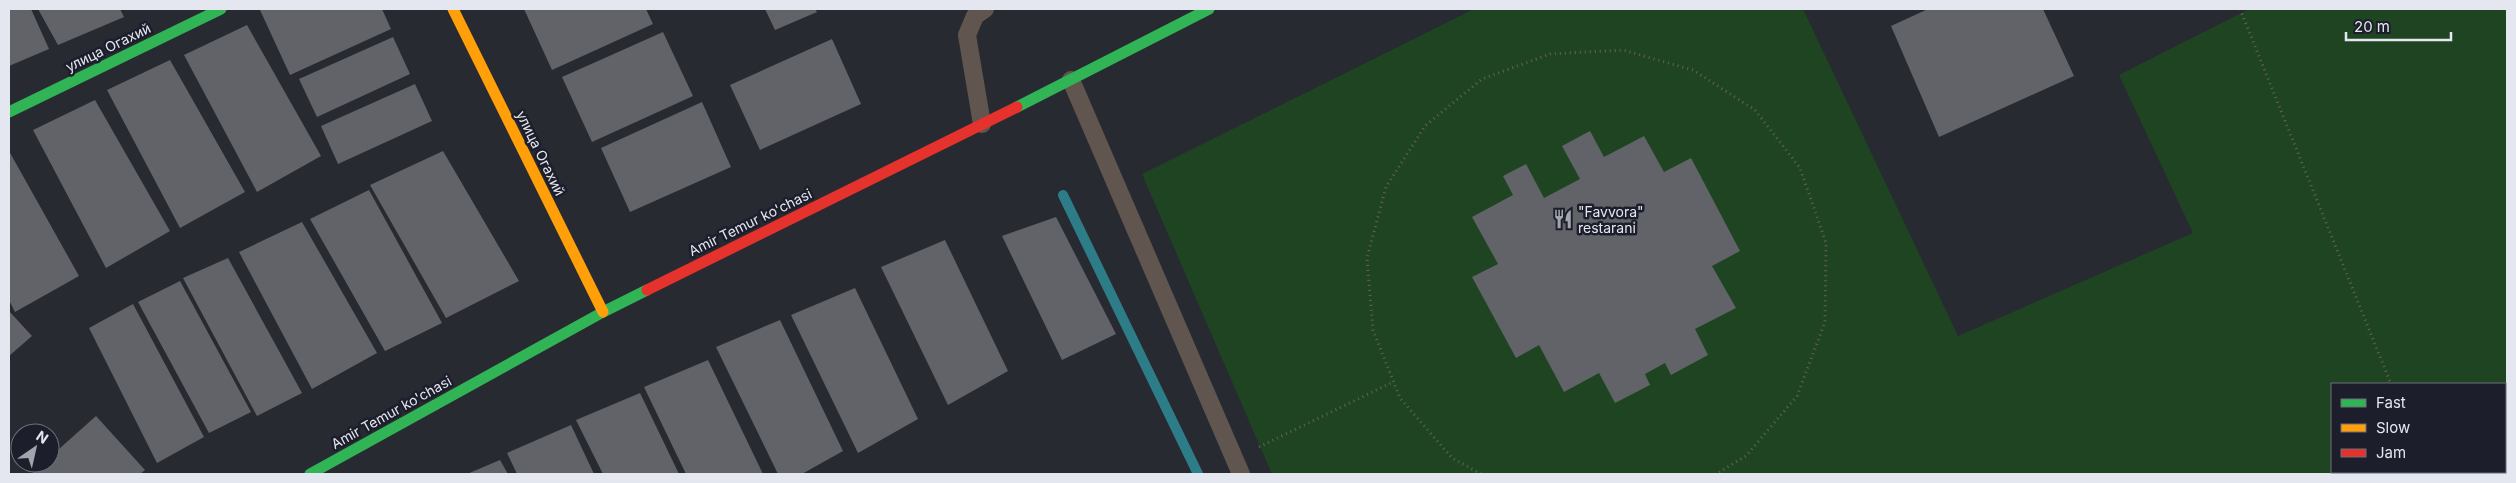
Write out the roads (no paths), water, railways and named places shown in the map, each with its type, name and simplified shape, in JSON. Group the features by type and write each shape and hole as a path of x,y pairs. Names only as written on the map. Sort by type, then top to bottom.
{"street":[{"name":"улица Огахий","path":"9,112 221,9"},
{"name":"улица Огахий","path":"453,9 603,312"},
{"name":"Amir Temur ko'chasi","path":"310,474 603,312 1071,80 1209,9"}],"lane":[{"path":"982,124 967,35 975,16 985,9"},
{"path":"1071,80 1238,466"}],"waterway":[{"path":"1063,195 1198,474"}],"place":[{"name":"\"Favvora\" restarani","path":"1563,219"}]}
